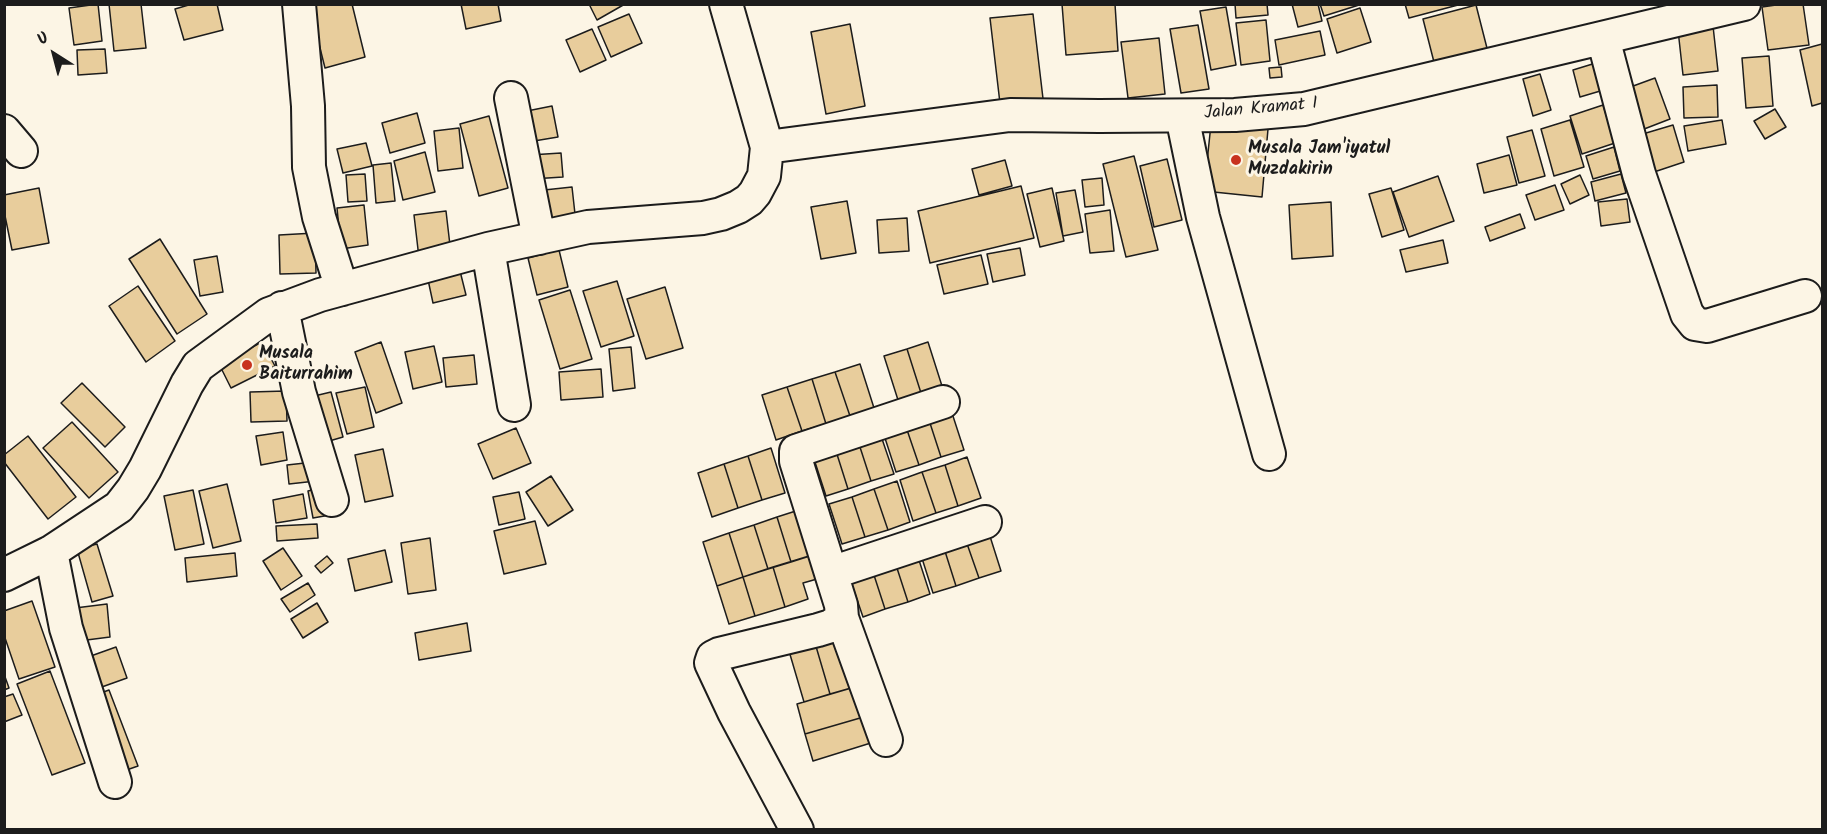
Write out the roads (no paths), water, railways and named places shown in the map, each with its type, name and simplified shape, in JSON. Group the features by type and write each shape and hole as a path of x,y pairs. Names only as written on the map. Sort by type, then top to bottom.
{"street":[{"path":"299,4 308,106 309,167 319,217 342,290"},
{"path":"4,575 51,552 118,507 134,489 198,366 256,322 282,308 488,249 588,227 703,218 722,214 738,207 755,193 764,176 767,147 726,4"},
{"name":"Jalan Kramat I","path":"767,147 1010,115 1235,115 1304,109 1526,58 1744,4"},
{"path":"1603,38 1640,174 1687,314 1695,324 1707,326 1806,296"},
{"path":"511,98 539,238"},
{"path":"1182,116 1203,217 1269,454"},
{"path":"488,249 514,405"},
{"path":"282,308 299,392 332,500"},
{"path":"886,741 842,618 841,604 796,461 796,451 943,402"},
{"path":"831,573 985,522"},
{"path":"51,552 66,628 116,782"},
{"path":"797,830 734,712 711,663 713,657 719,654 818,630 831,626 842,618"}],"place":[{"name":"Musala Jam'iyatul Muzdakirin","path":"1236,160"},
{"name":"Musala Baiturrahim","path":"247,365"}]}
